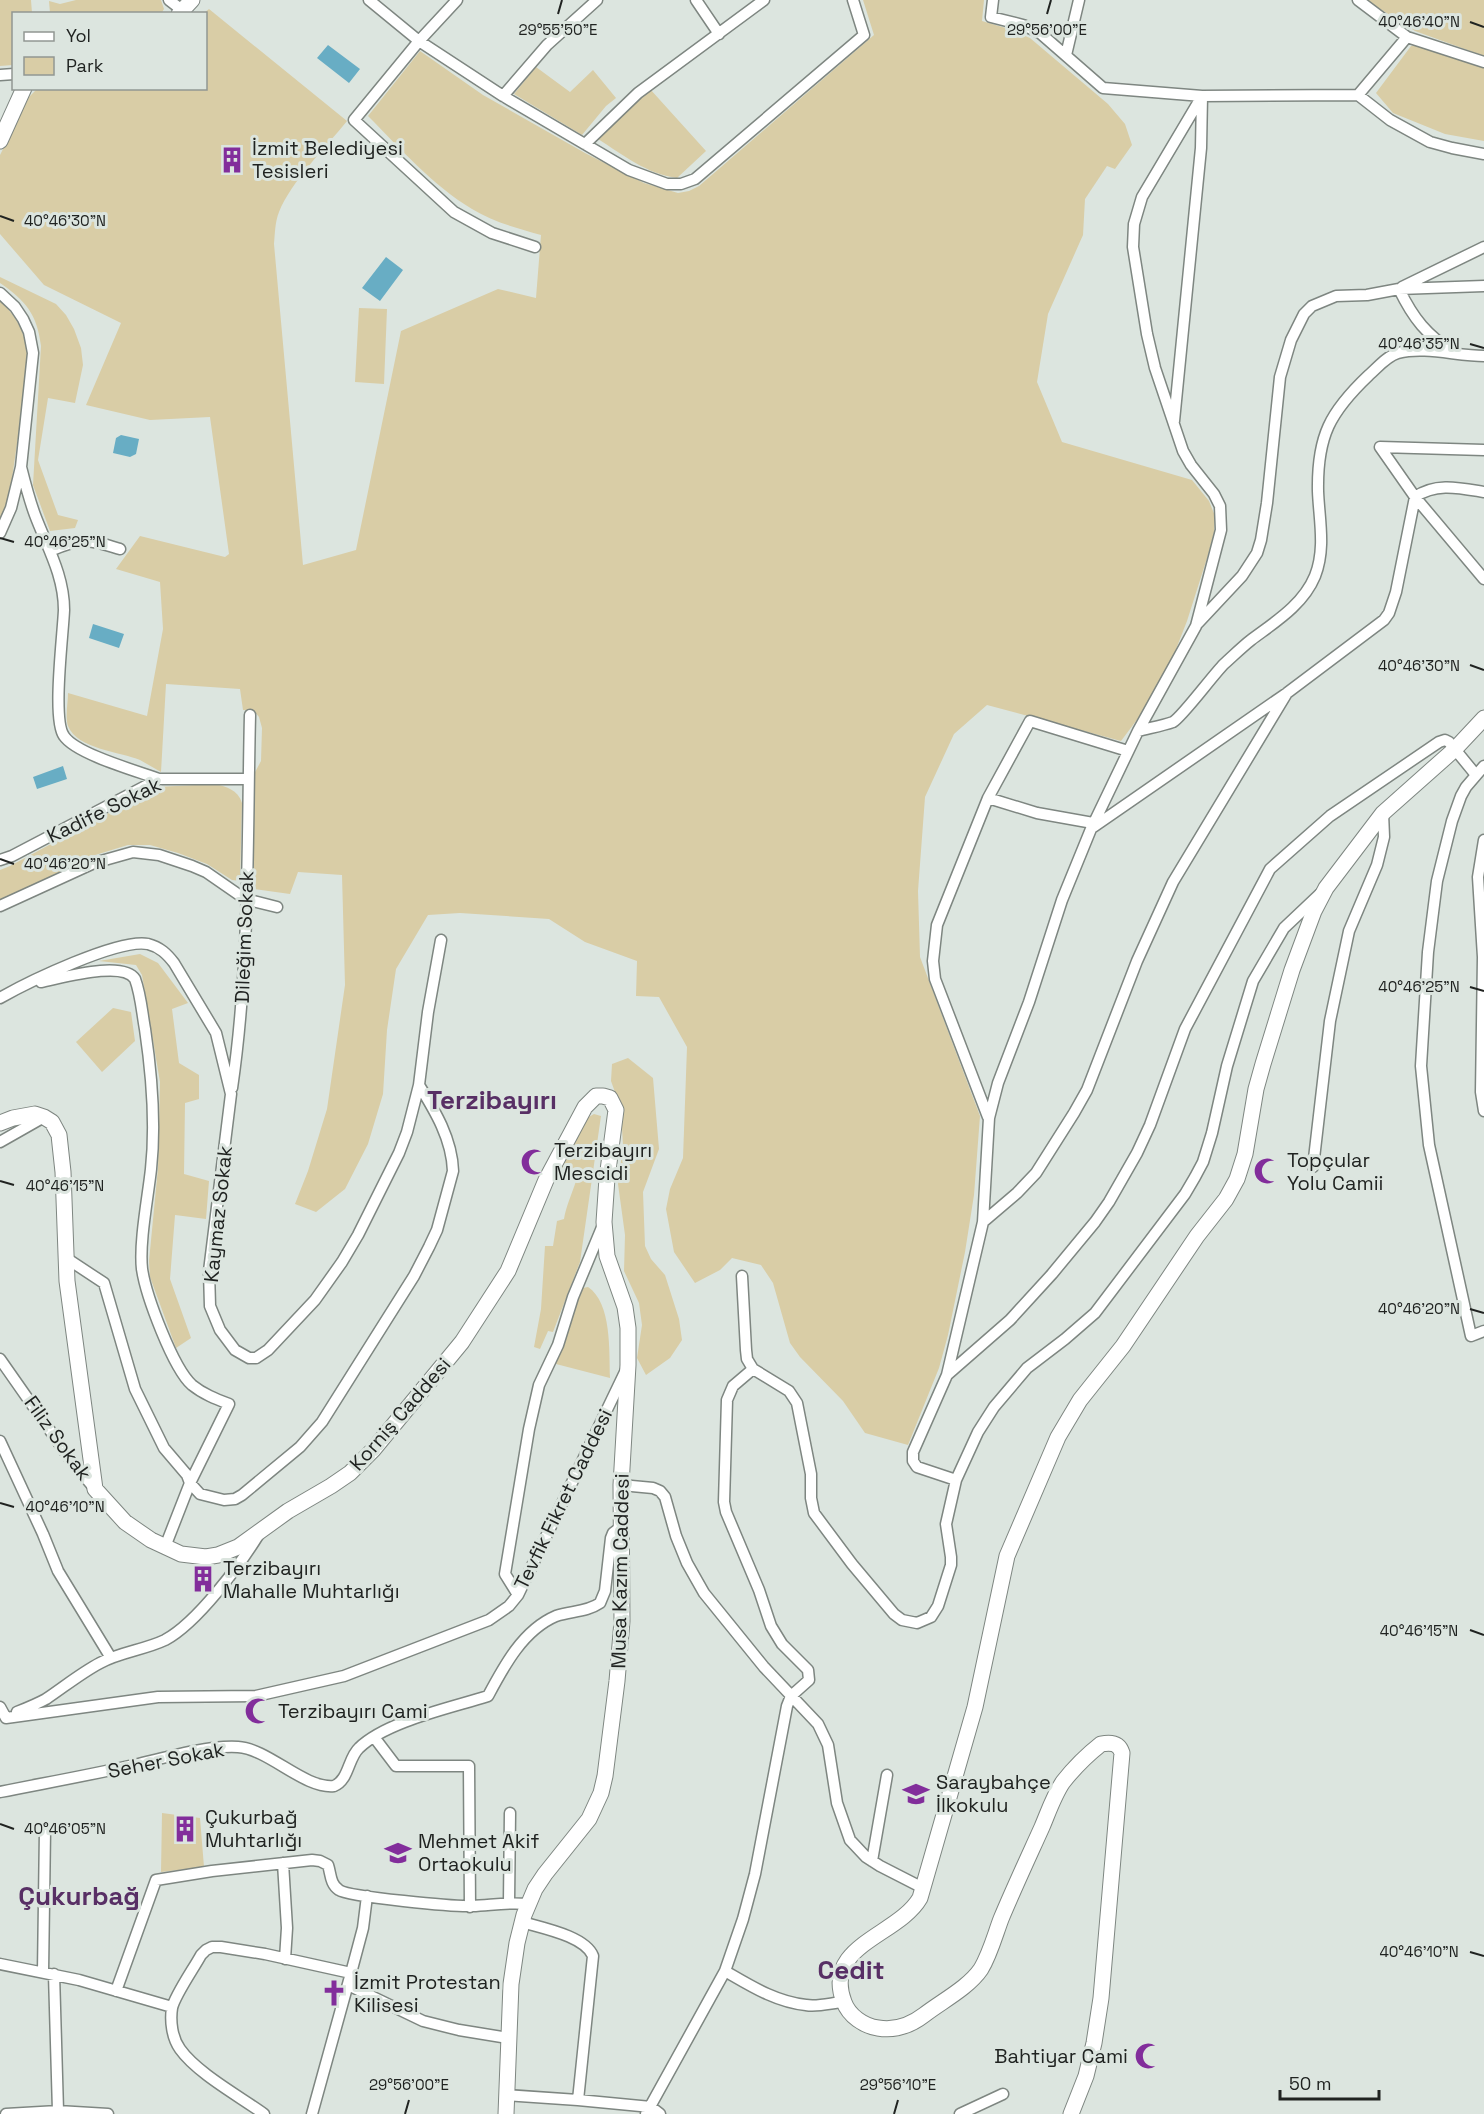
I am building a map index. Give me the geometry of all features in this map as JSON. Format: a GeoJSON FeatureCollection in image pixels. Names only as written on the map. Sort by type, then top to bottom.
{"type":"FeatureCollection","features":[{"type":"Feature","properties":{"kind":"main road"},"geometry":{"type":"LineString","coordinates":[[0,141],[23,90]]}},
{"type":"Feature","properties":{"kind":"main road"},"geometry":{"type":"LineString","coordinates":[[1071,2114],[1086,2076],[1101,1998],[1122,1753],[1115,1744],[1101,1744],[1074,1769],[1062,1784],[981,1968],[974,1977],[917,2020],[892,2029],[873,2028],[854,2017],[843,2002],[840,1986],[845,1962],[853,1953],[911,1911],[920,1898],[975,1707],[1004,1566],[1012,1541],[1069,1416],[1123,1346],[1190,1246],[1226,1199],[1237,1179],[1245,1154],[1256,1089],[1263,1064],[1292,970],[1314,911],[1326,888],[1383,813],[1483,723]]}},
{"type":"Feature","properties":{"kind":"main road","name":"Korniş Caddesi"},"geometry":{"type":"LineString","coordinates":[[95,1489],[125,1522],[165,1547],[193,1556],[218,1555],[238,1547],[281,1516],[350,1473],[395,1425],[462,1342],[508,1271],[546,1180],[585,1107],[596,1096],[609,1098],[616,1110],[604,1222]]}},
{"type":"Feature","properties":{"kind":"main road"},"geometry":{"type":"LineString","coordinates":[[0,1123],[24,1115],[35,1114],[44,1117],[57,1128],[62,1147],[69,1299],[95,1489]]}},
{"type":"Feature","properties":{"kind":"main road","name":"Musa Kazım Caddesi"},"geometry":{"type":"LineString","coordinates":[[506,2114],[512,1984],[522,1922],[528,1904],[545,1874],[589,1819],[601,1793],[610,1749],[622,1622],[621,1485],[628,1328],[625,1307],[607,1256],[604,1222]]}},
{"type":"Feature","properties":{"kind":"street"},"geometry":{"type":"LineString","coordinates":[[169,0],[184,8]]}},
{"type":"Feature","properties":{"kind":"street"},"geometry":{"type":"LineString","coordinates":[[369,0],[419,40],[503,96],[630,170],[667,184],[681,184],[695,179],[864,35],[853,0]]}},
{"type":"Feature","properties":{"kind":"street"},"geometry":{"type":"LineString","coordinates":[[457,0],[419,40],[354,120],[454,212],[492,233],[535,247]]}},
{"type":"Feature","properties":{"kind":"street"},"geometry":{"type":"LineString","coordinates":[[503,96],[547,45],[597,0]]}},
{"type":"Feature","properties":{"kind":"street"},"geometry":{"type":"LineString","coordinates":[[696,0],[719,34]]}},
{"type":"Feature","properties":{"kind":"street"},"geometry":{"type":"LineString","coordinates":[[585,144],[638,93],[764,0]]}},
{"type":"Feature","properties":{"kind":"street"},"geometry":{"type":"LineString","coordinates":[[993,0],[991,17],[1031,28],[1103,88],[1202,96],[1358,95],[1390,120],[1430,142],[1484,154]]}},
{"type":"Feature","properties":{"kind":"street"},"geometry":{"type":"LineString","coordinates":[[1066,56],[1079,0]]}},
{"type":"Feature","properties":{"kind":"street"},"geometry":{"type":"LineString","coordinates":[[1358,0],[1407,36],[1484,62]]}},
{"type":"Feature","properties":{"kind":"street"},"geometry":{"type":"LineString","coordinates":[[1358,95],[1407,36]]}},
{"type":"Feature","properties":{"kind":"street"},"geometry":{"type":"LineString","coordinates":[[1196,626],[1221,530],[1220,506],[1214,494],[1191,465],[1174,428],[1147,334],[1133,247],[1137,210],[1150,183],[1202,96]]}},
{"type":"Feature","properties":{"kind":"street"},"geometry":{"type":"LineString","coordinates":[[1174,428],[1201,148],[1202,96]]}},
{"type":"Feature","properties":{"kind":"street"},"geometry":{"type":"LineString","coordinates":[[1400,289],[1484,247]]}},
{"type":"Feature","properties":{"kind":"street"},"geometry":{"type":"LineString","coordinates":[[956,1480],[917,1467],[913,1461],[913,1452],[947,1375],[983,1222],[989,1118],[998,1083],[1029,1002],[1062,900],[1092,826],[1128,751],[1196,626],[1242,576],[1257,553],[1267,503],[1280,377],[1298,324],[1312,306],[1336,296],[1367,295],[1400,289],[1484,286]]}},
{"type":"Feature","properties":{"kind":"street"},"geometry":{"type":"LineString","coordinates":[[1400,289],[1410,312],[1423,327],[1441,345],[1459,356]]}},
{"type":"Feature","properties":{"kind":"street"},"geometry":{"type":"LineString","coordinates":[[0,293],[15,307],[23,319],[32,343],[32,380],[21,467],[11,508],[0,533]]}},
{"type":"Feature","properties":{"kind":"street"},"geometry":{"type":"LineString","coordinates":[[1138,731],[1175,721],[1216,672],[1288,612],[1315,578],[1322,538],[1318,492],[1322,444],[1336,412],[1348,396],[1380,364],[1395,353],[1419,351],[1484,357]]}},
{"type":"Feature","properties":{"kind":"street"},"geometry":{"type":"LineString","coordinates":[[1484,450],[1380,447],[1415,497],[1484,579]]}},
{"type":"Feature","properties":{"kind":"street"},"geometry":{"type":"LineString","coordinates":[[21,467],[35,514],[60,577],[64,601],[59,704],[61,731],[66,740],[81,749],[159,779]]}},
{"type":"Feature","properties":{"kind":"street"},"geometry":{"type":"LineString","coordinates":[[988,798],[1092,826],[1287,693],[1368,634],[1389,613],[1396,592],[1415,497],[1424,490],[1446,487],[1484,492]]}},
{"type":"Feature","properties":{"kind":"street"},"geometry":{"type":"LineString","coordinates":[[50,551],[79,540],[90,540],[120,549]]}},
{"type":"Feature","properties":{"kind":"street"},"geometry":{"type":"LineString","coordinates":[[983,1222],[1036,1173],[1074,1113],[1087,1090],[1137,961],[1173,882],[1287,693]]}},
{"type":"Feature","properties":{"kind":"street","name":"Dileğim Sokak"},"geometry":{"type":"LineString","coordinates":[[231,1094],[240,1033],[245,955],[250,715]]}},
{"type":"Feature","properties":{"kind":"street"},"geometry":{"type":"LineString","coordinates":[[989,1118],[935,979],[933,961],[937,925],[988,798],[1030,721],[1128,751]]}},
{"type":"Feature","properties":{"kind":"street"},"geometry":{"type":"LineString","coordinates":[[947,1375],[1010,1320],[1052,1274],[1109,1202],[1150,1125],[1172,1060],[1189,1020],[1270,869],[1330,816],[1439,742],[1445,740],[1476,775]]}},
{"type":"Feature","properties":{"kind":"street"},"geometry":{"type":"LineString","coordinates":[[1484,766],[1461,796],[1452,821],[1437,881],[1428,952],[1421,1066],[1429,1145],[1471,1336],[1484,1331]]}},
{"type":"Feature","properties":{"kind":"street","name":"Kadife Sokak"},"geometry":{"type":"LineString","coordinates":[[0,861],[159,779],[248,779]]}},
{"type":"Feature","properties":{"kind":"street"},"geometry":{"type":"LineString","coordinates":[[1313,1167],[1330,1021],[1349,931],[1377,865],[1384,837],[1383,813]]}},
{"type":"Feature","properties":{"kind":"street"},"geometry":{"type":"LineString","coordinates":[[1484,840],[1478,877],[1483,957],[1481,1092],[1484,1111]]}},
{"type":"Feature","properties":{"kind":"street"},"geometry":{"type":"LineString","coordinates":[[0,906],[94,863],[133,852],[159,855],[192,866],[206,872],[245,898],[277,907]]}},
{"type":"Feature","properties":{"kind":"street"},"geometry":{"type":"LineString","coordinates":[[742,1276],[747,1359],[753,1369],[789,1391],[797,1403],[811,1474],[811,1498],[814,1513],[884,1603],[902,1620],[917,1623],[925,1620],[934,1613],[938,1606],[951,1564],[946,1524],[956,1480],[978,1432],[1007,1389],[1027,1368],[1095,1313],[1185,1194],[1203,1162],[1227,1066],[1253,981],[1284,928],[1326,888]]}},
{"type":"Feature","properties":{"kind":"street","name":"Kaymaz Sokak"},"geometry":{"type":"LineString","coordinates":[[0,998],[20,986],[124,944],[149,944],[159,948],[174,963],[216,1033],[231,1094],[209,1271],[209,1294],[214,1318],[228,1341],[243,1356],[256,1358],[268,1350],[296,1321],[328,1283],[358,1235],[399,1152],[407,1132],[419,1085],[428,1012],[441,940]]}},
{"type":"Feature","properties":{"kind":"street"},"geometry":{"type":"LineString","coordinates":[[20,986],[113,970],[121,970],[132,975],[137,984],[152,1076],[154,1110],[153,1150],[142,1270],[162,1330],[180,1370],[201,1392],[229,1404],[190,1483],[165,1547]]}},
{"type":"Feature","properties":{"kind":"street"},"geometry":{"type":"LineString","coordinates":[[66,1258],[104,1283],[135,1389],[160,1443],[200,1494],[225,1500],[235,1499],[300,1447],[322,1422],[414,1276],[435,1237],[453,1171],[451,1149],[419,1085]]}},
{"type":"Feature","properties":{"kind":"street"},"geometry":{"type":"LineString","coordinates":[[0,1142],[44,1117]]}},
{"type":"Feature","properties":{"kind":"street"},"geometry":{"type":"LineString","coordinates":[[518,1595],[505,1574],[529,1430],[539,1385],[558,1345],[573,1297],[604,1222]]}},
{"type":"Feature","properties":{"kind":"street","name":"Filiz Sokak"},"geometry":{"type":"LineString","coordinates":[[0,1359],[70,1459],[95,1489]]}},
{"type":"Feature","properties":{"kind":"street","name":"Tevfik Fikret Caddesi"},"geometry":{"type":"LineString","coordinates":[[6,1718],[158,1697],[195,1695],[250,1697],[344,1676],[489,1620],[509,1606],[518,1595],[628,1365]]}},
{"type":"Feature","properties":{"kind":"street"},"geometry":{"type":"LineString","coordinates":[[506,2095],[579,2100],[652,2112],[725,1971],[743,1919],[755,1874],[784,1716],[791,1696],[809,1680],[808,1670],[782,1644],[771,1626],[724,1502],[727,1400],[733,1386],[753,1369]]}},
{"type":"Feature","properties":{"kind":"street"},"geometry":{"type":"LineString","coordinates":[[0,1441],[58,1571],[111,1658]]}},
{"type":"Feature","properties":{"kind":"street"},"geometry":{"type":"LineString","coordinates":[[621,1485],[653,1488],[665,1497],[676,1536],[687,1563],[704,1593],[791,1696],[808,1712],[824,1734],[828,1745],[835,1793],[850,1840],[872,1861],[922,1888]]}},
{"type":"Feature","properties":{"kind":"street","name":"Seher Sokak"},"geometry":{"type":"LineString","coordinates":[[0,1792],[181,1754],[238,1747],[259,1754],[319,1785],[339,1784],[359,1748],[374,1737],[395,1726],[488,1696],[505,1664],[537,1629],[558,1616],[588,1609],[600,1603],[605,1591],[610,1538],[621,1527]]}},
{"type":"Feature","properties":{"kind":"street"},"geometry":{"type":"LineString","coordinates":[[0,1707],[6,1718],[44,1700],[92,1667],[111,1658],[153,1645],[181,1629],[244,1558],[261,1532]]}},
{"type":"Feature","properties":{"kind":"street"},"geometry":{"type":"LineString","coordinates":[[374,1737],[396,1767],[469,1766],[470,1906]]}},
{"type":"Feature","properties":{"kind":"street"},"geometry":{"type":"LineString","coordinates":[[872,1861],[887,1775]]}},
{"type":"Feature","properties":{"kind":"street"},"geometry":{"type":"LineString","coordinates":[[509,1902],[510,1813]]}},
{"type":"Feature","properties":{"kind":"street"},"geometry":{"type":"LineString","coordinates":[[45,1830],[48,1973],[58,2111]]}},
{"type":"Feature","properties":{"kind":"street"},"geometry":{"type":"LineString","coordinates":[[116,1990],[156,1880],[212,1871],[312,1860],[328,1865],[334,1885],[339,1890],[367,1896],[470,1906],[509,1902],[528,1904]]}},
{"type":"Feature","properties":{"kind":"street"},"geometry":{"type":"LineString","coordinates":[[283,1863],[287,1928],[285,1959]]}},
{"type":"Feature","properties":{"kind":"street"},"geometry":{"type":"LineString","coordinates":[[312,2114],[363,1928],[367,1896]]}},
{"type":"Feature","properties":{"kind":"street"},"geometry":{"type":"LineString","coordinates":[[522,1922],[578,1940],[590,1950],[592,1956],[579,2100]]}},
{"type":"Feature","properties":{"kind":"street"},"geometry":{"type":"LineString","coordinates":[[264,2114],[198,2067],[178,2048],[172,2026],[172,2007],[206,1950],[221,1947],[351,1973]]}},
{"type":"Feature","properties":{"kind":"street"},"geometry":{"type":"LineString","coordinates":[[0,1964],[48,1973],[172,2007]]}},
{"type":"Feature","properties":{"kind":"street"},"geometry":{"type":"LineString","coordinates":[[725,1971],[756,1989],[790,2002],[807,2005],[843,2002]]}},
{"type":"Feature","properties":{"kind":"street"},"geometry":{"type":"LineString","coordinates":[[348,1985],[423,2021],[453,2029],[508,2038]]}},
{"type":"Feature","properties":{"kind":"street"},"geometry":{"type":"LineString","coordinates":[[960,2114],[1003,2094]]}},
{"type":"Feature","properties":{"kind":"street"},"geometry":{"type":"LineString","coordinates":[[6,2114],[58,2111],[108,2114]]}},
{"type":"Feature","properties":{"kind":"green space"},"geometry":{"type":"Polygon","coordinates":[[[0,0],[31,0],[32,12],[12,12],[12,65],[0,66],[0,0]]]}},
{"type":"Feature","properties":{"kind":"green space"},"geometry":{"type":"Polygon","coordinates":[[[76,0],[161,0],[164,9],[162,12],[50,12],[49,1],[60,4],[76,0]]]}},
{"type":"Feature","properties":{"kind":"green space"},"geometry":{"type":"Polygon","coordinates":[[[863,0],[984,0],[982,21],[1030,38],[1108,104],[1125,124],[1132,145],[1115,169],[1107,166],[1085,199],[1083,235],[1048,314],[1037,382],[1062,442],[1192,480],[1209,501],[1215,516],[1214,532],[1208,555],[1171,662],[1139,717],[1121,741],[987,705],[954,734],[925,797],[918,891],[920,957],[980,1116],[974,1195],[948,1335],[939,1368],[908,1445],[865,1433],[843,1401],[800,1357],[790,1343],[773,1283],[761,1265],[732,1258],[720,1270],[695,1283],[674,1252],[666,1209],[670,1189],[683,1158],[687,1047],[659,997],[636,996],[637,961],[585,942],[549,919],[460,913],[428,915],[396,969],[387,1030],[383,1094],[368,1144],[345,1189],[316,1212],[295,1204],[327,1109],[345,985],[342,875],[298,872],[290,894],[254,889],[254,774],[261,761],[262,728],[259,717],[254,711],[243,710],[240,689],[166,684],[161,772],[140,760],[100,749],[80,740],[73,734],[67,722],[68,693],[147,716],[163,629],[160,582],[116,569],[140,536],[225,557],[229,554],[210,417],[150,420],[86,405],[121,323],[44,285],[0,234],[0,155],[29,97],[36,90],[207,90],[205,12],[209,9],[347,121],[292,189],[279,212],[275,232],[274,244],[303,565],[356,550],[401,331],[498,289],[536,298],[541,235],[488,218],[457,199],[417,166],[368,116],[420,51],[483,95],[585,153],[644,183],[678,193],[699,186],[874,35],[863,0]]]}},
{"type":"Feature","properties":{"kind":"green space"},"geometry":{"type":"Polygon","coordinates":[[[1366,0],[1484,0],[1484,56],[1415,31],[1366,0]]]}},
{"type":"Feature","properties":{"kind":"green space"},"geometry":{"type":"Polygon","coordinates":[[[1415,45],[1484,67],[1484,141],[1445,134],[1393,113],[1376,93],[1411,46],[1415,45]]]}},
{"type":"Feature","properties":{"kind":"green space"},"geometry":{"type":"Polygon","coordinates":[[[536,67],[570,92],[593,70],[616,98],[606,106],[582,135],[514,94],[536,67]]]}},
{"type":"Feature","properties":{"kind":"green space"},"geometry":{"type":"Polygon","coordinates":[[[650,89],[706,151],[677,178],[645,168],[598,139],[650,89]]]}},
{"type":"Feature","properties":{"kind":"green space"},"geometry":{"type":"Polygon","coordinates":[[[0,277],[56,304],[74,329],[81,348],[83,365],[75,403],[48,398],[38,460],[58,515],[78,520],[75,528],[50,531],[33,485],[41,346],[37,325],[29,309],[0,283],[0,277]]]}},
{"type":"Feature","properties":{"kind":"green space"},"geometry":{"type":"Polygon","coordinates":[[[0,301],[12,314],[20,328],[26,343],[29,361],[9,499],[0,522],[0,301]]]}},
{"type":"Feature","properties":{"kind":"green space"},"geometry":{"type":"Polygon","coordinates":[[[359,308],[387,309],[384,384],[355,382],[359,308]]]}},
{"type":"Feature","properties":{"kind":"green space"},"geometry":{"type":"Polygon","coordinates":[[[214,784],[231,789],[242,803],[240,881],[232,880],[207,864],[178,853],[150,845],[128,845],[92,856],[0,901],[0,870],[157,787],[214,784]]]}},
{"type":"Feature","properties":{"kind":"green space"},"geometry":{"type":"Polygon","coordinates":[[[140,954],[158,963],[188,1003],[172,1009],[179,1063],[199,1075],[199,1099],[185,1103],[184,1174],[209,1181],[206,1219],[175,1215],[170,1279],[191,1338],[176,1348],[150,1277],[149,1261],[158,1168],[160,1082],[142,975],[136,965],[99,961],[140,954]]]}},
{"type":"Feature","properties":{"kind":"green space"},"geometry":{"type":"Polygon","coordinates":[[[113,1008],[131,1012],[135,1041],[102,1072],[76,1042],[113,1008]]]}},
{"type":"Feature","properties":{"kind":"green space"},"geometry":{"type":"Polygon","coordinates":[[[628,1058],[653,1078],[659,1149],[643,1192],[645,1246],[651,1259],[665,1275],[679,1319],[682,1340],[670,1358],[646,1375],[637,1358],[642,1325],[639,1303],[624,1271],[625,1235],[618,1184],[623,1146],[621,1109],[611,1081],[612,1064],[628,1058]]]}},
{"type":"Feature","properties":{"kind":"green space"},"geometry":{"type":"Polygon","coordinates":[[[594,1114],[601,1116],[580,1262],[553,1332],[548,1331],[540,1349],[534,1347],[541,1309],[545,1246],[553,1246],[557,1221],[564,1219],[576,1181],[553,1176],[587,1118],[594,1114]]]}},
{"type":"Feature","properties":{"kind":"green space"},"geometry":{"type":"Polygon","coordinates":[[[588,1287],[596,1294],[601,1304],[608,1328],[610,1378],[556,1364],[577,1297],[583,1288],[588,1287]]]}},
{"type":"Feature","properties":{"kind":"green space"},"geometry":{"type":"Polygon","coordinates":[[[162,1813],[200,1818],[204,1867],[161,1872],[162,1813]]]}},
{"type":"Feature","properties":{"kind":"water"},"geometry":{"type":"Polygon","coordinates":[[[328,45],[360,69],[349,83],[317,58],[328,45]]]}},
{"type":"Feature","properties":{"kind":"water"},"geometry":{"type":"Polygon","coordinates":[[[386,257],[403,270],[380,301],[362,288],[386,257]]]}},
{"type":"Feature","properties":{"kind":"water"},"geometry":{"type":"Polygon","coordinates":[[[121,435],[139,439],[136,454],[130,457],[113,453],[116,438],[121,435]]]}},
{"type":"Feature","properties":{"kind":"water"},"geometry":{"type":"Polygon","coordinates":[[[93,624],[124,634],[119,648],[89,638],[93,624]]]}},
{"type":"Feature","properties":{"kind":"water"},"geometry":{"type":"Polygon","coordinates":[[[63,766],[67,779],[37,789],[33,777],[63,766]]]}},
{"type":"Feature","properties":{"kind":"place","name":"İzmit Belediyesi Tesisleri"},"geometry":{"type":"Point","coordinates":[232,160]}},
{"type":"Feature","properties":{"kind":"place","name":"Terzibayırı Mescidi"},"geometry":{"type":"Point","coordinates":[534,1162]}},
{"type":"Feature","properties":{"kind":"place","name":"Topçular Yolu Camii"},"geometry":{"type":"Point","coordinates":[1267,1171]}},
{"type":"Feature","properties":{"kind":"place","name":"Terzibayırı Mahalle Muhtarlığı"},"geometry":{"type":"Point","coordinates":[203,1579]}},
{"type":"Feature","properties":{"kind":"place","name":"Terzibayırı Cami"},"geometry":{"type":"Point","coordinates":[258,1711]}},
{"type":"Feature","properties":{"kind":"place","name":"Saraybahçe İlkokulu"},"geometry":{"type":"Point","coordinates":[916,1794]}},
{"type":"Feature","properties":{"kind":"place","name":"Çukurbağ Muhtarlığı"},"geometry":{"type":"Point","coordinates":[185,1829]}},
{"type":"Feature","properties":{"kind":"place","name":"Mehmet Akif Ortaokulu"},"geometry":{"type":"Point","coordinates":[398,1853]}},
{"type":"Feature","properties":{"kind":"place","name":"İzmit Protestan Kilisesi"},"geometry":{"type":"Point","coordinates":[334,1993]}},
{"type":"Feature","properties":{"kind":"place","name":"Bahtiyar Cami"},"geometry":{"type":"Point","coordinates":[1148,2056]}},
{"type":"Feature","properties":{"kind":"district","name":"Terzibayırı"},"geometry":{"type":"Point","coordinates":[492,1100]}},
{"type":"Feature","properties":{"kind":"district","name":"Çukurbağ"},"geometry":{"type":"Point","coordinates":[79,1896]}},
{"type":"Feature","properties":{"kind":"district","name":"Cedit"},"geometry":{"type":"Point","coordinates":[851,1970]}}]}
